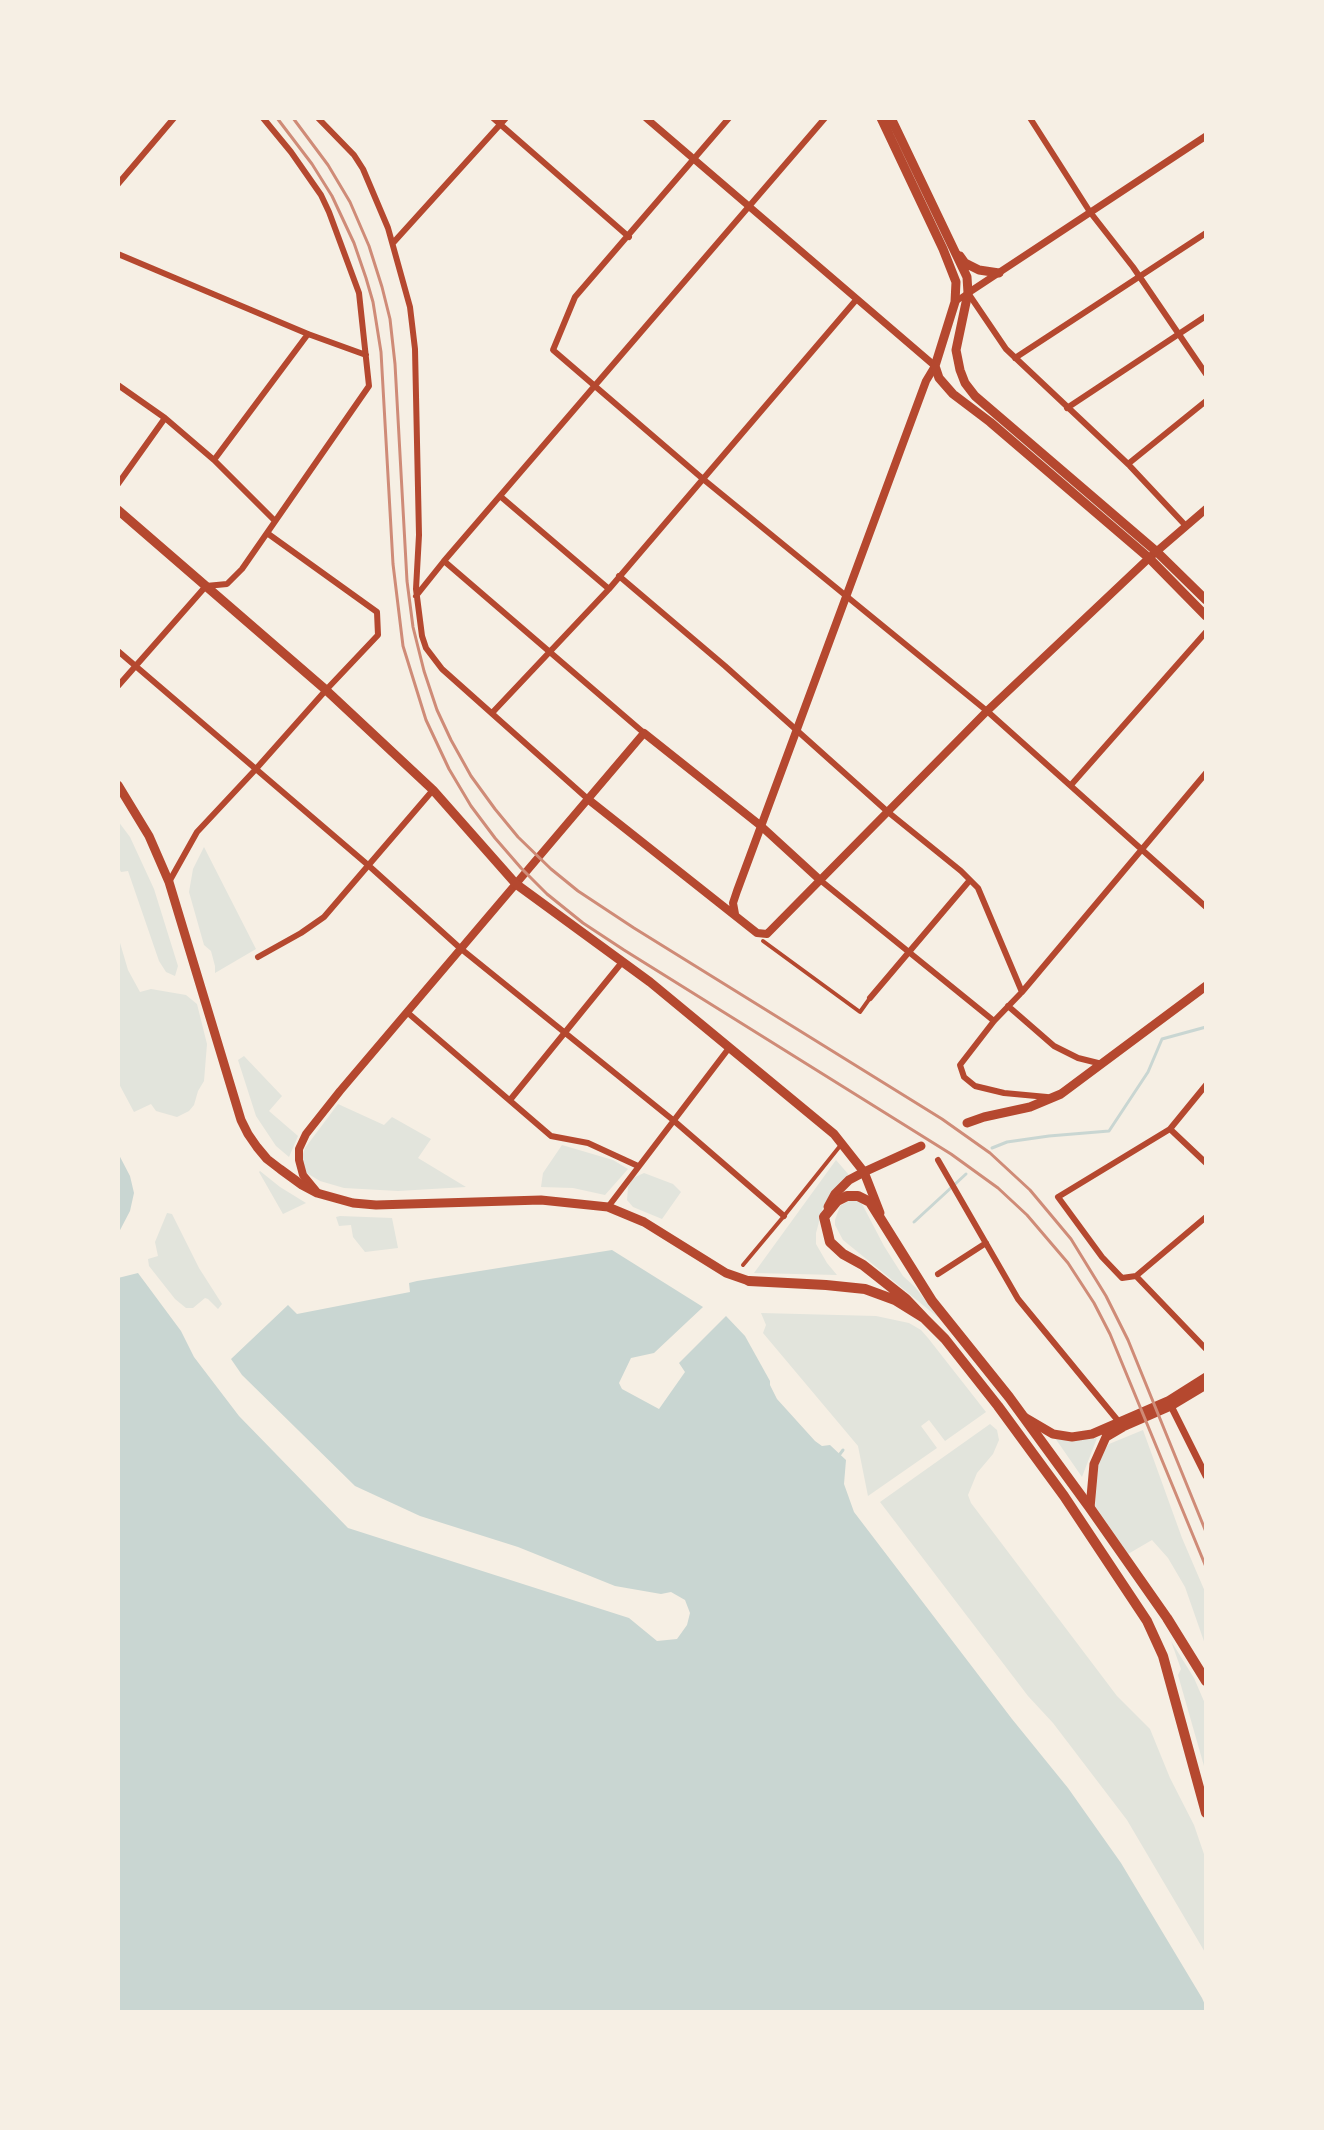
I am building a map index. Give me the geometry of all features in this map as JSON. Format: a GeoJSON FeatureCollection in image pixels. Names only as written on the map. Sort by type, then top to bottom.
{"type":"FeatureCollection","features":[{"type":"Feature","properties":{"kind":"highway"},"geometry":{"type":"LineString","coordinates":[[1206,1681],[1167,1618],[1090,1508],[932,1301],[870,1202],[858,1196],[847,1196],[837,1201],[824,1217],[830,1242],[906,1299],[945,1339],[1064,1496],[1147,1621],[1163,1656],[1206,1813]]}},
{"type":"Feature","properties":{"kind":"highway"},"geometry":{"type":"LineString","coordinates":[[749,1281],[865,1289],[895,1300],[924,1318]]}},
{"type":"Feature","properties":{"kind":"main road"},"geometry":{"type":"LineString","coordinates":[[735,915],[733,903],[926,381],[935,366],[955,302],[956,282],[952,270],[881,118]]}},
{"type":"Feature","properties":{"kind":"main road"},"geometry":{"type":"LineString","coordinates":[[891,118],[967,277],[968,293],[956,350],[965,383],[975,396],[1153,555],[1206,616]]}},
{"type":"Feature","properties":{"kind":"main road"},"geometry":{"type":"LineString","coordinates":[[952,245],[965,263],[979,270],[999,273]]}},
{"type":"Feature","properties":{"kind":"main road"},"geometry":{"type":"LineString","coordinates":[[935,366],[948,363],[960,370]]}},
{"type":"Feature","properties":{"kind":"main road"},"geometry":{"type":"LineString","coordinates":[[935,366],[939,378],[953,394],[1206,600]]}},
{"type":"Feature","properties":{"kind":"main road"},"geometry":{"type":"LineString","coordinates":[[589,800],[757,933],[767,934],[987,711],[1206,509]]}},
{"type":"Feature","properties":{"kind":"main road"},"geometry":{"type":"LineString","coordinates":[[118,510],[326,690],[433,790],[518,881],[730,1047],[842,1142],[864,1172],[886,1227]]}},
{"type":"Feature","properties":{"kind":"main road"},"geometry":{"type":"LineString","coordinates":[[317,1193],[303,1175],[299,1160],[299,1149],[306,1134],[644,733],[761,826],[820,880]]}},
{"type":"Feature","properties":{"kind":"main road"},"geometry":{"type":"LineString","coordinates":[[118,785],[149,836],[169,882],[241,1120],[267,1159],[317,1193],[353,1203],[541,1200],[608,1207],[644,1222],[726,1273],[749,1281]]}},
{"type":"Feature","properties":{"kind":"main road"},"geometry":{"type":"LineString","coordinates":[[967,1123],[1054,1098],[1206,986]]}},
{"type":"Feature","properties":{"kind":"main road"},"geometry":{"type":"LineString","coordinates":[[824,1217],[835,1194],[849,1180],[921,1146]]}},
{"type":"Feature","properties":{"kind":"main road"},"geometry":{"type":"LineString","coordinates":[[1021,1415],[1053,1434],[1072,1437],[1092,1434],[1170,1403],[1206,1377]]}},
{"type":"Feature","properties":{"kind":"main road"},"geometry":{"type":"LineString","coordinates":[[1090,1508],[1094,1464],[1106,1437],[1206,1385]]}},
{"type":"Feature","properties":{"kind":"street"},"geometry":{"type":"LineString","coordinates":[[119,180],[174,118]]}},
{"type":"Feature","properties":{"kind":"street"},"geometry":{"type":"LineString","coordinates":[[118,686],[206,586],[227,584],[242,569],[369,386],[358,287],[329,212],[317,189],[263,118]]}},
{"type":"Feature","properties":{"kind":"street"},"geometry":{"type":"LineString","coordinates":[[318,118],[361,165],[393,243],[407,293],[415,349],[419,535],[416,596],[426,648],[442,669],[589,800]]}},
{"type":"Feature","properties":{"kind":"street"},"geometry":{"type":"LineString","coordinates":[[493,118],[629,237]]}},
{"type":"Feature","properties":{"kind":"street"},"geometry":{"type":"LineString","coordinates":[[393,243],[506,118]]}},
{"type":"Feature","properties":{"kind":"street"},"geometry":{"type":"LineString","coordinates":[[646,118],[935,366]]}},
{"type":"Feature","properties":{"kind":"street"},"geometry":{"type":"LineString","coordinates":[[729,118],[575,297],[553,350],[703,479],[987,711],[1206,907]]}},
{"type":"Feature","properties":{"kind":"street"},"geometry":{"type":"LineString","coordinates":[[416,596],[825,118]]}},
{"type":"Feature","properties":{"kind":"street"},"geometry":{"type":"LineString","coordinates":[[1030,118],[1090,212],[1139,276],[1206,374]]}},
{"type":"Feature","properties":{"kind":"street"},"geometry":{"type":"LineString","coordinates":[[955,302],[1206,136]]}},
{"type":"Feature","properties":{"kind":"street"},"geometry":{"type":"LineString","coordinates":[[1015,358],[1206,233]]}},
{"type":"Feature","properties":{"kind":"street"},"geometry":{"type":"LineString","coordinates":[[118,254],[308,334],[366,355]]}},
{"type":"Feature","properties":{"kind":"street"},"geometry":{"type":"LineString","coordinates":[[968,293],[1006,349],[1128,464],[1186,526]]}},
{"type":"Feature","properties":{"kind":"street"},"geometry":{"type":"LineString","coordinates":[[492,713],[609,589],[856,300]]}},
{"type":"Feature","properties":{"kind":"street"},"geometry":{"type":"LineString","coordinates":[[1067,408],[1206,316]]}},
{"type":"Feature","properties":{"kind":"street"},"geometry":{"type":"LineString","coordinates":[[214,460],[308,334]]}},
{"type":"Feature","properties":{"kind":"street"},"geometry":{"type":"LineString","coordinates":[[118,385],[165,418],[214,460],[275,521]]}},
{"type":"Feature","properties":{"kind":"street"},"geometry":{"type":"LineString","coordinates":[[1128,464],[1206,401]]}},
{"type":"Feature","properties":{"kind":"street"},"geometry":{"type":"LineString","coordinates":[[118,484],[165,418]]}},
{"type":"Feature","properties":{"kind":"street"},"geometry":{"type":"LineString","coordinates":[[500,496],[609,589]]}},
{"type":"Feature","properties":{"kind":"street"},"geometry":{"type":"LineString","coordinates":[[169,882],[197,832],[378,635],[377,612],[267,533]]}},
{"type":"Feature","properties":{"kind":"street"},"geometry":{"type":"LineString","coordinates":[[444,561],[644,733]]}},
{"type":"Feature","properties":{"kind":"street"},"geometry":{"type":"LineString","coordinates":[[619,576],[978,888],[1022,992]]}},
{"type":"Feature","properties":{"kind":"street"},"geometry":{"type":"LineString","coordinates":[[1071,785],[1206,632]]}},
{"type":"Feature","properties":{"kind":"street"},"geometry":{"type":"LineString","coordinates":[[118,651],[460,948],[673,1120],[784,1216]]}},
{"type":"Feature","properties":{"kind":"street"},"geometry":{"type":"LineString","coordinates":[[1054,1098],[1004,1093],[975,1086],[964,1077],[960,1065],[1206,773]]}},
{"type":"Feature","properties":{"kind":"street"},"geometry":{"type":"LineString","coordinates":[[258,957],[324,917],[433,790]]}},
{"type":"Feature","properties":{"kind":"street"},"geometry":{"type":"LineString","coordinates":[[820,880],[994,1021]]}},
{"type":"Feature","properties":{"kind":"street"},"geometry":{"type":"LineString","coordinates":[[763,941],[860,1012],[970,880]]}},
{"type":"Feature","properties":{"kind":"street"},"geometry":{"type":"LineString","coordinates":[[510,1100],[623,961]]}},
{"type":"Feature","properties":{"kind":"street"},"geometry":{"type":"LineString","coordinates":[[1008,1006],[1054,1046],[1078,1058],[1102,1064]]}},
{"type":"Feature","properties":{"kind":"street"},"geometry":{"type":"LineString","coordinates":[[408,1013],[551,1136],[588,1143],[638,1166]]}},
{"type":"Feature","properties":{"kind":"street"},"geometry":{"type":"LineString","coordinates":[[608,1207],[730,1047]]}},
{"type":"Feature","properties":{"kind":"street"},"geometry":{"type":"LineString","coordinates":[[1206,1085],[1170,1129],[1058,1197],[1102,1257],[1122,1278],[1136,1276],[1206,1217]]}},
{"type":"Feature","properties":{"kind":"street"},"geometry":{"type":"LineString","coordinates":[[1170,1129],[1206,1163]]}},
{"type":"Feature","properties":{"kind":"street"},"geometry":{"type":"LineString","coordinates":[[743,1265],[842,1142]]}},
{"type":"Feature","properties":{"kind":"street"},"geometry":{"type":"LineString","coordinates":[[938,1160],[1018,1299],[1119,1422]]}},
{"type":"Feature","properties":{"kind":"street"},"geometry":{"type":"LineString","coordinates":[[938,1274],[986,1243]]}},
{"type":"Feature","properties":{"kind":"street"},"geometry":{"type":"LineString","coordinates":[[1136,1276],[1206,1349]]}},
{"type":"Feature","properties":{"kind":"street"},"geometry":{"type":"LineString","coordinates":[[1170,1403],[1206,1476]]}},
{"type":"Feature","properties":{"kind":"shaded area"},"geometry":{"type":"Polygon","coordinates":[[[118,821],[130,837],[154,889],[178,966],[175,976],[166,972],[159,961],[128,871],[121,872],[118,866],[118,821]]]}},
{"type":"Feature","properties":{"kind":"shaded area"},"geometry":{"type":"Polygon","coordinates":[[[204,847],[256,949],[215,973],[211,951],[204,945],[189,892],[193,869],[204,847]]]}},
{"type":"Feature","properties":{"kind":"shaded area"},"geometry":{"type":"Polygon","coordinates":[[[118,936],[128,970],[140,992],[151,989],[186,995],[197,1004],[207,1044],[204,1081],[194,1105],[177,1117],[156,1111],[151,1104],[134,1112],[118,1082],[118,936]]]}},
{"type":"Feature","properties":{"kind":"shaded area"},"geometry":{"type":"Polygon","coordinates":[[[244,1056],[282,1096],[269,1111],[298,1136],[289,1157],[276,1146],[256,1116],[238,1060],[244,1056]]]}},
{"type":"Feature","properties":{"kind":"shaded area"},"geometry":{"type":"Polygon","coordinates":[[[338,1104],[384,1125],[392,1117],[431,1139],[418,1158],[466,1187],[398,1191],[344,1188],[320,1181],[305,1172],[302,1157],[305,1148],[338,1104]]]}},
{"type":"Feature","properties":{"kind":"shaded area"},"geometry":{"type":"Polygon","coordinates":[[[562,1145],[613,1160],[628,1169],[605,1195],[573,1188],[541,1187],[543,1173],[562,1145]]]}},
{"type":"Feature","properties":{"kind":"shaded area"},"geometry":{"type":"Polygon","coordinates":[[[118,1153],[130,1176],[134,1193],[130,1211],[118,1234],[118,1153]]]}},
{"type":"Feature","properties":{"kind":"shaded area"},"geometry":{"type":"Polygon","coordinates":[[[836,1160],[849,1175],[823,1207],[816,1244],[837,1275],[754,1273],[836,1160]]]}},
{"type":"Feature","properties":{"kind":"shaded area"},"geometry":{"type":"Polygon","coordinates":[[[260,1171],[280,1187],[306,1203],[283,1214],[260,1171]]]}},
{"type":"Feature","properties":{"kind":"shaded area"},"geometry":{"type":"Polygon","coordinates":[[[644,1173],[673,1184],[681,1192],[662,1219],[633,1207],[627,1200],[628,1187],[633,1178],[644,1173]]]}},
{"type":"Feature","properties":{"kind":"shaded area"},"geometry":{"type":"Polygon","coordinates":[[[852,1199],[861,1202],[903,1276],[940,1319],[843,1240],[835,1220],[840,1206],[852,1199]]]}},
{"type":"Feature","properties":{"kind":"shaded area"},"geometry":{"type":"Polygon","coordinates":[[[167,1213],[172,1214],[199,1268],[222,1304],[218,1309],[205,1298],[193,1308],[186,1308],[149,1266],[148,1259],[158,1256],[155,1242],[167,1213]]]}},
{"type":"Feature","properties":{"kind":"shaded area"},"geometry":{"type":"Polygon","coordinates":[[[336,1217],[392,1218],[398,1248],[365,1252],[353,1237],[351,1225],[339,1226],[336,1217]]]}},
{"type":"Feature","properties":{"kind":"shaded area"},"geometry":{"type":"Polygon","coordinates":[[[612,1250],[703,1307],[654,1353],[631,1358],[619,1383],[622,1389],[659,1409],[685,1372],[679,1363],[726,1316],[745,1336],[777,1399],[815,1441],[822,1446],[830,1445],[846,1460],[844,1484],[854,1512],[1068,1788],[1121,1863],[1202,1998],[1206,2012],[118,2012],[118,1278],[138,1273],[181,1331],[194,1357],[239,1416],[348,1528],[629,1618],[657,1641],[677,1639],[687,1625],[690,1613],[685,1600],[671,1592],[661,1594],[615,1586],[518,1547],[420,1516],[355,1486],[242,1375],[231,1359],[288,1305],[297,1314],[410,1292],[409,1283],[417,1281],[612,1250]]]}},
{"type":"Feature","properties":{"kind":"shaded area"},"geometry":{"type":"Polygon","coordinates":[[[761,1313],[876,1316],[909,1323],[928,1338],[986,1412],[945,1441],[929,1420],[921,1426],[937,1448],[868,1496],[858,1446],[763,1333],[766,1325],[761,1313]]]}},
{"type":"Feature","properties":{"kind":"shaded area"},"geometry":{"type":"Polygon","coordinates":[[[990,1424],[997,1430],[999,1440],[993,1454],[977,1473],[968,1495],[971,1503],[1117,1696],[1150,1729],[1194,1825],[1206,1860],[1206,1954],[1127,1820],[880,1502],[990,1424]]]}},
{"type":"Feature","properties":{"kind":"shaded area"},"geometry":{"type":"Polygon","coordinates":[[[1143,1430],[1206,1594],[1206,1647],[1185,1587],[1168,1558],[1152,1540],[1128,1554],[1095,1506],[1099,1457],[1109,1444],[1143,1430]]]}},
{"type":"Feature","properties":{"kind":"shaded area"},"geometry":{"type":"Polygon","coordinates":[[[1055,1438],[1097,1438],[1082,1477],[1055,1438]]]}},
{"type":"Feature","properties":{"kind":"shaded area"},"geometry":{"type":"Polygon","coordinates":[[[1171,1641],[1194,1678],[1206,1706],[1206,1773],[1178,1675],[1181,1669],[1171,1641]]]}},
{"type":"Feature","properties":{"kind":"waterway"},"geometry":{"type":"LineString","coordinates":[[992,1148],[1007,1142],[1109,1131],[1148,1072],[1162,1039],[1206,1027]]}},
{"type":"Feature","properties":{"kind":"waterway"},"geometry":{"type":"LineString","coordinates":[[914,1222],[966,1174]]}},
{"type":"Feature","properties":{"kind":"waterway"},"geometry":{"type":"LineString","coordinates":[[840,1454],[843,1450]]}},
{"type":"Feature","properties":{"kind":"railway"},"geometry":{"type":"LineString","coordinates":[[277,118],[332,196],[354,243],[373,302],[381,352],[393,564],[403,646],[426,720],[471,806],[521,868],[583,923],[951,1154],[998,1188],[1027,1215],[1068,1263],[1110,1334],[1206,1567]]}},
{"type":"Feature","properties":{"kind":"railway"},"geometry":{"type":"LineString","coordinates":[[293,118],[328,165],[350,202],[382,287],[390,319],[395,364],[407,581],[413,627],[437,710],[471,776],[518,837],[578,891],[942,1119],[990,1153],[1030,1190],[1071,1239],[1106,1296],[1128,1340],[1206,1532]]}}]}
